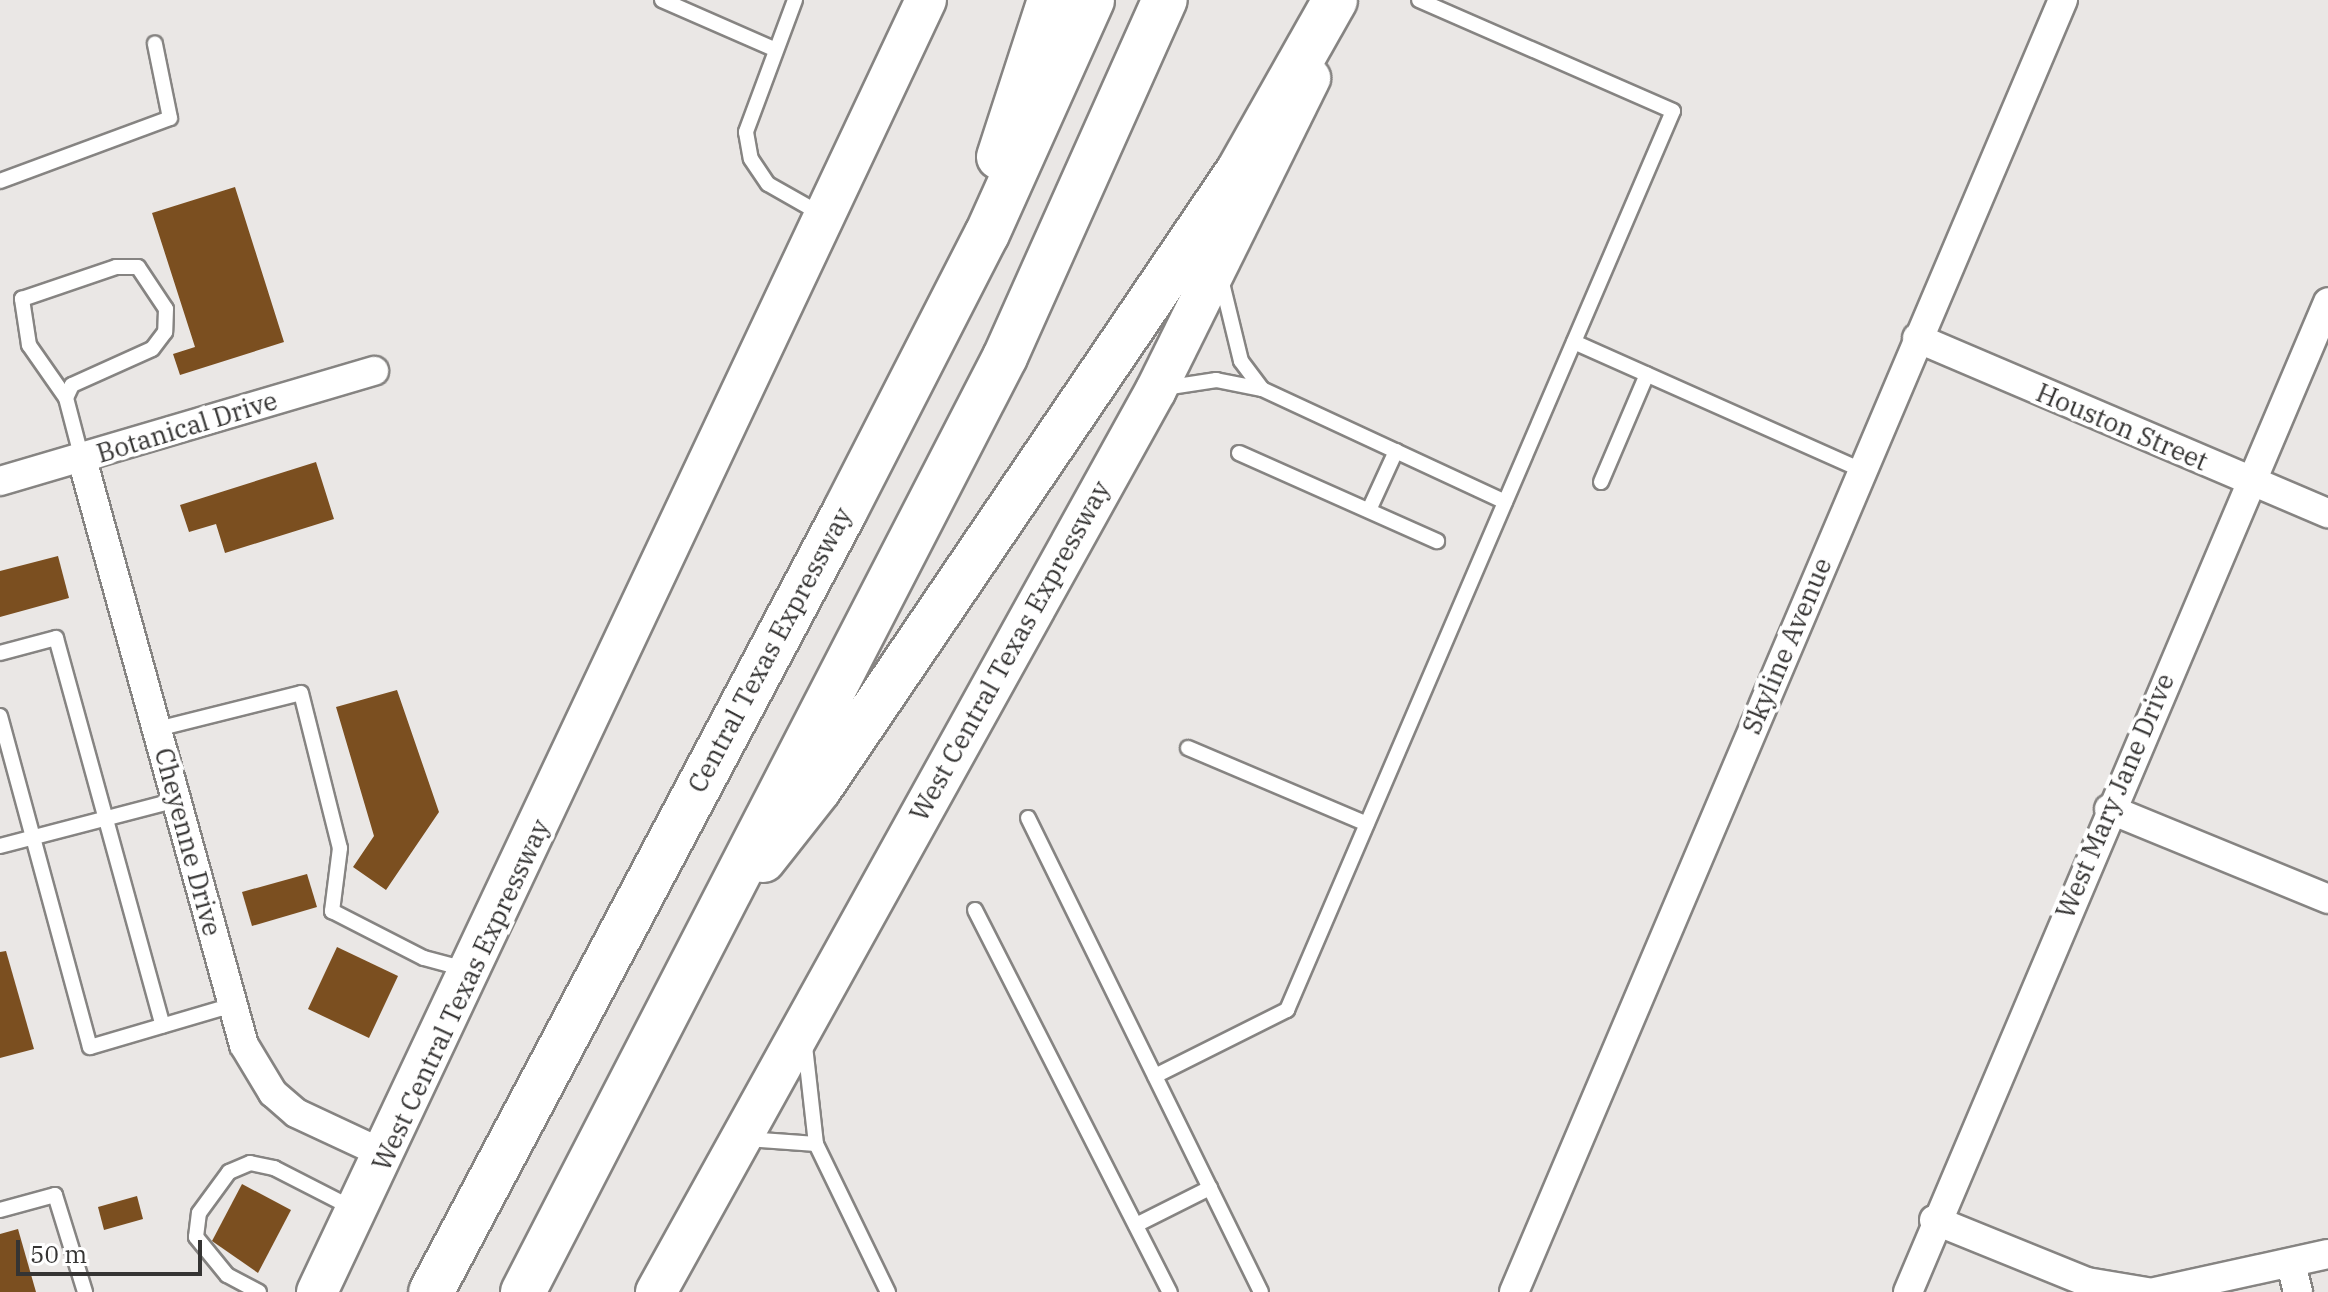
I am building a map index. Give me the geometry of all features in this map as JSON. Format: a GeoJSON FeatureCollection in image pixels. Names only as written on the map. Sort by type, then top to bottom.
{"type":"FeatureCollection","features":[{"type":"Feature","properties":{"kind":"highway"},"geometry":{"type":"LineString","coordinates":[[987,234],[1001,141],[1050,0]]}},
{"type":"Feature","properties":{"kind":"highway","name":"Central Texas Expressway"},"geometry":{"type":"LineString","coordinates":[[431,1292],[987,234],[1092,0]]}},
{"type":"Feature","properties":{"kind":"highway"},"geometry":{"type":"LineString","coordinates":[[523,1292],[697,944],[1005,357],[1165,0]]}},
{"type":"Feature","properties":{"kind":"highway"},"geometry":{"type":"LineString","coordinates":[[697,944],[819,789],[1239,170],[1338,0]]}},
{"type":"Feature","properties":{"kind":"main road","name":"West Central Texas Expressway"},"geometry":{"type":"LineString","coordinates":[[317,1292],[386,1155],[828,218],[926,0]]}},
{"type":"Feature","properties":{"kind":"main road","name":"West Central Texas Expressway"},"geometry":{"type":"LineString","coordinates":[[656,1292],[738,1138],[1221,269],[1338,0]]}},
{"type":"Feature","properties":{"kind":"street","name":"Skyline Avenue"},"geometry":{"type":"LineString","coordinates":[[1514,1292],[2063,0]]}},
{"type":"Feature","properties":{"kind":"street","name":"West Mary Jane Drive"},"geometry":{"type":"LineString","coordinates":[[1908,1292],[1934,1220],[2328,302]]}},
{"type":"Feature","properties":{"kind":"street","name":"Houston Street"},"geometry":{"type":"LineString","coordinates":[[1917,338],[2328,513]]}},
{"type":"Feature","properties":{"kind":"street","name":"Botanical Drive"},"geometry":{"type":"LineString","coordinates":[[0,481],[374,371]]}},
{"type":"Feature","properties":{"kind":"street","name":"Cheyenne Drive"},"geometry":{"type":"LineString","coordinates":[[82,459],[244,1045],[273,1093],[296,1113],[386,1155]]}},
{"type":"Feature","properties":{"kind":"street"},"geometry":{"type":"LineString","coordinates":[[2109,809],[2328,899]]}},
{"type":"Feature","properties":{"kind":"street"},"geometry":{"type":"LineString","coordinates":[[1934,1220],[2087,1282],[2147,1292]]}},
{"type":"Feature","properties":{"kind":"street"},"geometry":{"type":"LineString","coordinates":[[2155,1292],[2328,1254]]}},
{"type":"Feature","properties":{"kind":"street"},"geometry":{"type":"LineString","coordinates":[[2291,1264],[2298,1292]]}},
{"type":"Feature","properties":{"kind":"lane"},"geometry":{"type":"LineString","coordinates":[[662,0],[772,48]]}},
{"type":"Feature","properties":{"kind":"lane"},"geometry":{"type":"LineString","coordinates":[[795,0],[772,48],[746,132],[751,159],[768,184],[828,218]]}},
{"type":"Feature","properties":{"kind":"lane"},"geometry":{"type":"LineString","coordinates":[[1155,1076],[1287,1010],[1673,111],[1419,0]]}},
{"type":"Feature","properties":{"kind":"lane"},"geometry":{"type":"LineString","coordinates":[[0,181],[170,118],[155,44]]}},
{"type":"Feature","properties":{"kind":"lane"},"geometry":{"type":"LineString","coordinates":[[66,398],[72,385],[152,349],[165,332],[166,309],[138,267],[116,267],[22,299],[29,345],[66,398],[82,459]]}},
{"type":"Feature","properties":{"kind":"lane"},"geometry":{"type":"LineString","coordinates":[[1221,269],[1229,327],[1262,389]]}},
{"type":"Feature","properties":{"kind":"lane"},"geometry":{"type":"LineString","coordinates":[[1574,342],[1862,470]]}},
{"type":"Feature","properties":{"kind":"lane"},"geometry":{"type":"LineString","coordinates":[[1601,482],[1647,374]]}},
{"type":"Feature","properties":{"kind":"lane"},"geometry":{"type":"LineString","coordinates":[[1156,390],[1216,380],[1262,389],[1505,502]]}},
{"type":"Feature","properties":{"kind":"lane"},"geometry":{"type":"LineString","coordinates":[[1369,510],[1396,451]]}},
{"type":"Feature","properties":{"kind":"lane"},"geometry":{"type":"LineString","coordinates":[[1239,453],[1437,541]]}},
{"type":"Feature","properties":{"kind":"lane"},"geometry":{"type":"LineString","coordinates":[[0,653],[56,638],[163,1026]]}},
{"type":"Feature","properties":{"kind":"lane"},"geometry":{"type":"LineString","coordinates":[[157,729],[301,693],[340,848],[332,911],[424,958],[473,971]]}},
{"type":"Feature","properties":{"kind":"lane"},"geometry":{"type":"LineString","coordinates":[[0,716],[90,1047],[233,1005]]}},
{"type":"Feature","properties":{"kind":"lane"},"geometry":{"type":"LineString","coordinates":[[1188,748],[1367,824]]}},
{"type":"Feature","properties":{"kind":"lane"},"geometry":{"type":"LineString","coordinates":[[0,846],[176,800]]}},
{"type":"Feature","properties":{"kind":"lane"},"geometry":{"type":"LineString","coordinates":[[1028,818],[1261,1292]]}},
{"type":"Feature","properties":{"kind":"lane"},"geometry":{"type":"LineString","coordinates":[[975,910],[1170,1292]]}},
{"type":"Feature","properties":{"kind":"lane"},"geometry":{"type":"LineString","coordinates":[[804,1019],[816,1144],[888,1292]]}},
{"type":"Feature","properties":{"kind":"lane"},"geometry":{"type":"LineString","coordinates":[[738,1138],[816,1144]]}},
{"type":"Feature","properties":{"kind":"lane"},"geometry":{"type":"LineString","coordinates":[[259,1292],[227,1275],[196,1237],[199,1213],[229,1172],[250,1163],[274,1168],[358,1211]]}},
{"type":"Feature","properties":{"kind":"lane"},"geometry":{"type":"LineString","coordinates":[[1136,1225],[1210,1188]]}},
{"type":"Feature","properties":{"kind":"lane"},"geometry":{"type":"LineString","coordinates":[[0,1210],[55,1195],[85,1292]]}},
{"type":"Feature","properties":{"kind":"building"},"geometry":{"type":"Polygon","coordinates":[[[235,187],[284,342],[180,375],[173,354],[195,347],[152,213],[235,187]]]}},
{"type":"Feature","properties":{"kind":"building"},"geometry":{"type":"Polygon","coordinates":[[[316,462],[334,519],[225,553],[216,524],[189,532],[180,505],[316,462]]]}},
{"type":"Feature","properties":{"kind":"building"},"geometry":{"type":"Polygon","coordinates":[[[58,556],[69,598],[0,617],[0,571],[58,556]]]}},
{"type":"Feature","properties":{"kind":"building"},"geometry":{"type":"Polygon","coordinates":[[[397,690],[439,812],[386,890],[353,867],[374,836],[336,707],[397,690]]]}},
{"type":"Feature","properties":{"kind":"building"},"geometry":{"type":"Polygon","coordinates":[[[307,874],[317,907],[252,926],[242,892],[307,874]]]}},
{"type":"Feature","properties":{"kind":"building"},"geometry":{"type":"Polygon","coordinates":[[[337,947],[398,976],[369,1038],[308,1009],[337,947]]]}},
{"type":"Feature","properties":{"kind":"building"},"geometry":{"type":"Polygon","coordinates":[[[6,951],[34,1049],[0,1058],[0,952],[6,951]]]}},
{"type":"Feature","properties":{"kind":"building"},"geometry":{"type":"Polygon","coordinates":[[[242,1184],[291,1210],[258,1273],[212,1241],[242,1184]]]}},
{"type":"Feature","properties":{"kind":"building"},"geometry":{"type":"Polygon","coordinates":[[[137,1196],[143,1219],[104,1230],[98,1207],[137,1196]]]}},
{"type":"Feature","properties":{"kind":"building"},"geometry":{"type":"Polygon","coordinates":[[[18,1229],[36,1292],[0,1292],[0,1234],[18,1229]]]}}]}
